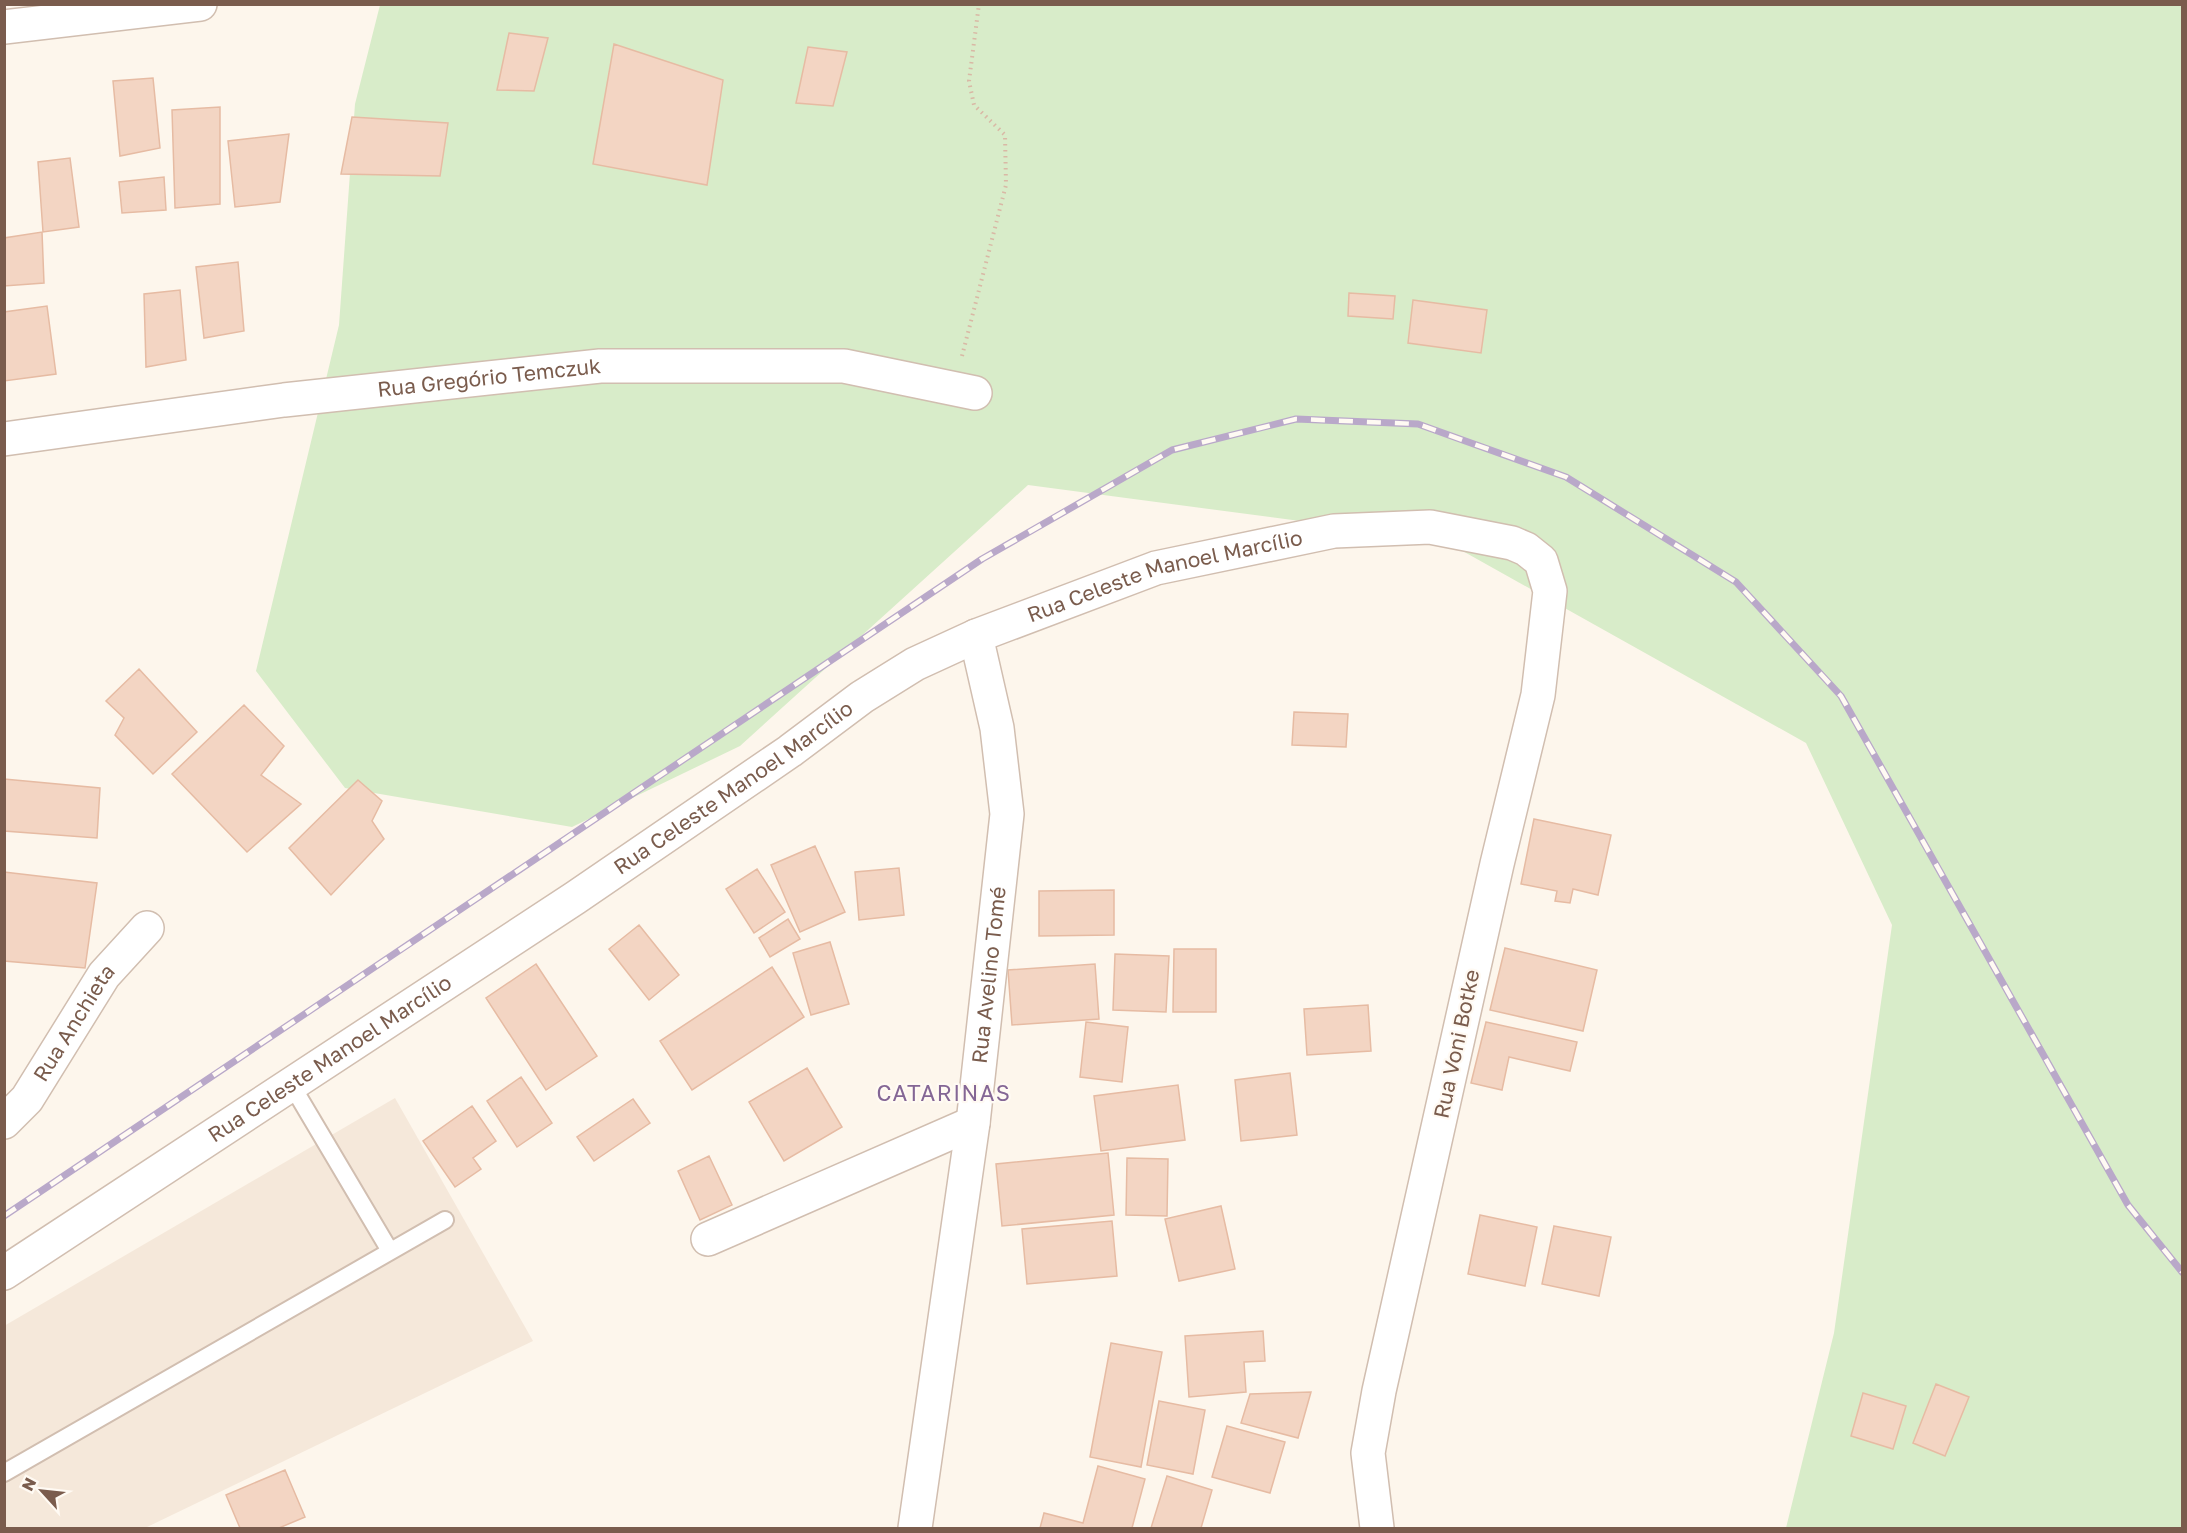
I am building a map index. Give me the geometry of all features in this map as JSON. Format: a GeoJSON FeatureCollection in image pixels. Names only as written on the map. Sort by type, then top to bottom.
{"type":"FeatureCollection","features":[{"type":"Feature","properties":{"kind":"street"},"geometry":{"type":"LineString","coordinates":[[4,27],[200,4]]}},
{"type":"Feature","properties":{"kind":"street","name":"Rua Gregório Temczuk"},"geometry":{"type":"LineString","coordinates":[[4,439],[284,400],[600,366],[843,366],[964,390]]}},
{"type":"Feature","properties":{"kind":"street","name":"Rua Celeste Manoel Marcílio"},"geometry":{"type":"LineString","coordinates":[[4,1273],[585,891],[790,751],[862,697],[915,664],[976,636],[1156,568],[1334,531],[1430,527],[1512,543],[1526,549],[1541,561]]}},
{"type":"Feature","properties":{"kind":"street","name":"Rua Voni Botke"},"geometry":{"type":"LineString","coordinates":[[1377,1528],[1368,1453],[1379,1391],[1497,864],[1538,695],[1550,591],[1541,561]]}},
{"type":"Feature","properties":{"kind":"street","name":"Rua Avelino Tomé"},"geometry":{"type":"LineString","coordinates":[[915,1528],[972,1123],[1007,814],[997,728],[976,636]]}},
{"type":"Feature","properties":{"kind":"street","name":"Rua Anchieta"},"geometry":{"type":"LineString","coordinates":[[4,1122],[27,1099],[104,975],[147,928]]}},
{"type":"Feature","properties":{"kind":"street"},"geometry":{"type":"LineString","coordinates":[[708,1239],[972,1123]]}},
{"type":"Feature","properties":{"kind":"lane"},"geometry":{"type":"LineString","coordinates":[[291,1084],[390,1251]]}},
{"type":"Feature","properties":{"kind":"lane"},"geometry":{"type":"LineString","coordinates":[[4,1473],[445,1220]]}},
{"type":"Feature","properties":{"kind":"path"},"geometry":{"type":"LineString","coordinates":[[964,390],[1006,185],[1005,135],[974,105],[969,81],[979,4]]}},
{"type":"Feature","properties":{"kind":"shaded area"},"geometry":{"type":"Polygon","coordinates":[[[395,1098],[533,1341],[145,1528],[5,1528],[4,1326],[395,1098]]]}},
{"type":"Feature","properties":{"kind":"green space"},"geometry":{"type":"Polygon","coordinates":[[[380,5],[2182,5],[2182,1528],[1786,1528],[1834,1333],[1892,925],[1806,743],[1443,540],[1028,485],[740,746],[572,827],[345,788],[256,671],[339,325],[355,104],[380,5]]]}},
{"type":"Feature","properties":{"kind":"building"},"geometry":{"type":"Polygon","coordinates":[[[509,33],[548,38],[534,91],[497,90],[509,33]]]}},
{"type":"Feature","properties":{"kind":"building"},"geometry":{"type":"Polygon","coordinates":[[[614,44],[723,80],[707,185],[593,164],[614,44]]]}},
{"type":"Feature","properties":{"kind":"building"},"geometry":{"type":"Polygon","coordinates":[[[808,47],[847,52],[833,106],[796,103],[808,47]]]}},
{"type":"Feature","properties":{"kind":"building"},"geometry":{"type":"Polygon","coordinates":[[[153,78],[160,148],[120,156],[113,81],[153,78]]]}},
{"type":"Feature","properties":{"kind":"building"},"geometry":{"type":"Polygon","coordinates":[[[220,107],[220,204],[175,208],[172,110],[220,107]]]}},
{"type":"Feature","properties":{"kind":"building"},"geometry":{"type":"Polygon","coordinates":[[[352,117],[448,123],[440,176],[341,174],[352,117]]]}},
{"type":"Feature","properties":{"kind":"building"},"geometry":{"type":"Polygon","coordinates":[[[289,134],[280,202],[235,207],[228,141],[289,134]]]}},
{"type":"Feature","properties":{"kind":"building"},"geometry":{"type":"Polygon","coordinates":[[[70,158],[79,227],[43,232],[38,162],[70,158]]]}},
{"type":"Feature","properties":{"kind":"building"},"geometry":{"type":"Polygon","coordinates":[[[164,177],[166,210],[122,213],[119,182],[164,177]]]}},
{"type":"Feature","properties":{"kind":"building"},"geometry":{"type":"Polygon","coordinates":[[[42,232],[44,283],[4,286],[4,238],[42,232]]]}},
{"type":"Feature","properties":{"kind":"building"},"geometry":{"type":"Polygon","coordinates":[[[238,262],[244,331],[204,338],[196,267],[238,262]]]}},
{"type":"Feature","properties":{"kind":"building"},"geometry":{"type":"Polygon","coordinates":[[[180,290],[186,360],[146,367],[144,294],[180,290]]]}},
{"type":"Feature","properties":{"kind":"building"},"geometry":{"type":"Polygon","coordinates":[[[1349,293],[1395,296],[1393,319],[1348,316],[1349,293]]]}},
{"type":"Feature","properties":{"kind":"building"},"geometry":{"type":"Polygon","coordinates":[[[1413,300],[1487,310],[1481,353],[1408,343],[1413,300]]]}},
{"type":"Feature","properties":{"kind":"building"},"geometry":{"type":"Polygon","coordinates":[[[47,306],[56,374],[4,381],[4,312],[47,306]]]}},
{"type":"Feature","properties":{"kind":"building"},"geometry":{"type":"Polygon","coordinates":[[[139,669],[197,732],[153,774],[115,735],[124,718],[106,701],[139,669]]]}},
{"type":"Feature","properties":{"kind":"building"},"geometry":{"type":"Polygon","coordinates":[[[244,705],[284,746],[261,775],[301,804],[247,852],[172,774],[244,705]]]}},
{"type":"Feature","properties":{"kind":"building"},"geometry":{"type":"Polygon","coordinates":[[[1294,712],[1348,714],[1346,747],[1292,745],[1294,712]]]}},
{"type":"Feature","properties":{"kind":"building"},"geometry":{"type":"Polygon","coordinates":[[[4,779],[100,788],[97,838],[4,831],[4,779]]]}},
{"type":"Feature","properties":{"kind":"building"},"geometry":{"type":"Polygon","coordinates":[[[358,780],[382,801],[372,821],[384,839],[331,895],[289,848],[358,780]]]}},
{"type":"Feature","properties":{"kind":"building"},"geometry":{"type":"Polygon","coordinates":[[[1534,819],[1611,835],[1598,895],[1573,889],[1570,903],[1555,901],[1557,891],[1521,884],[1534,819]]]}},
{"type":"Feature","properties":{"kind":"building"},"geometry":{"type":"Polygon","coordinates":[[[815,846],[845,912],[800,932],[771,865],[815,846]]]}},
{"type":"Feature","properties":{"kind":"building"},"geometry":{"type":"Polygon","coordinates":[[[899,868],[904,915],[859,920],[855,872],[899,868]]]}},
{"type":"Feature","properties":{"kind":"building"},"geometry":{"type":"Polygon","coordinates":[[[757,869],[785,912],[754,933],[726,889],[757,869]]]}},
{"type":"Feature","properties":{"kind":"building"},"geometry":{"type":"Polygon","coordinates":[[[4,872],[97,883],[85,968],[4,961],[4,872]]]}},
{"type":"Feature","properties":{"kind":"building"},"geometry":{"type":"Polygon","coordinates":[[[1114,890],[1114,935],[1039,936],[1039,891],[1114,890]]]}},
{"type":"Feature","properties":{"kind":"building"},"geometry":{"type":"Polygon","coordinates":[[[788,919],[800,939],[770,957],[759,938],[788,919]]]}},
{"type":"Feature","properties":{"kind":"building"},"geometry":{"type":"Polygon","coordinates":[[[639,925],[679,975],[649,1000],[609,949],[639,925]]]}},
{"type":"Feature","properties":{"kind":"building"},"geometry":{"type":"Polygon","coordinates":[[[830,942],[849,1004],[811,1015],[793,953],[830,942]]]}},
{"type":"Feature","properties":{"kind":"building"},"geometry":{"type":"Polygon","coordinates":[[[1505,948],[1597,970],[1583,1031],[1490,1010],[1505,948]]]}},
{"type":"Feature","properties":{"kind":"building"},"geometry":{"type":"Polygon","coordinates":[[[1174,949],[1216,949],[1216,1012],[1173,1012],[1174,949]]]}},
{"type":"Feature","properties":{"kind":"building"},"geometry":{"type":"Polygon","coordinates":[[[1115,954],[1169,956],[1166,1012],[1113,1010],[1115,954]]]}},
{"type":"Feature","properties":{"kind":"building"},"geometry":{"type":"Polygon","coordinates":[[[536,964],[597,1056],[546,1090],[486,998],[536,964]]]}},
{"type":"Feature","properties":{"kind":"building"},"geometry":{"type":"Polygon","coordinates":[[[1095,964],[1099,1019],[1012,1025],[1008,970],[1095,964]]]}},
{"type":"Feature","properties":{"kind":"building"},"geometry":{"type":"Polygon","coordinates":[[[772,967],[804,1017],[692,1090],[660,1041],[772,967]]]}},
{"type":"Feature","properties":{"kind":"building"},"geometry":{"type":"Polygon","coordinates":[[[1368,1005],[1371,1051],[1307,1055],[1304,1009],[1368,1005]]]}},
{"type":"Feature","properties":{"kind":"building"},"geometry":{"type":"Polygon","coordinates":[[[1086,1022],[1128,1027],[1122,1082],[1080,1077],[1086,1022]]]}},
{"type":"Feature","properties":{"kind":"building"},"geometry":{"type":"Polygon","coordinates":[[[1486,1022],[1577,1042],[1570,1071],[1509,1057],[1502,1090],[1471,1083],[1486,1022]]]}},
{"type":"Feature","properties":{"kind":"building"},"geometry":{"type":"Polygon","coordinates":[[[807,1068],[842,1127],[784,1161],[749,1102],[807,1068]]]}},
{"type":"Feature","properties":{"kind":"building"},"geometry":{"type":"Polygon","coordinates":[[[1290,1073],[1297,1135],[1241,1141],[1235,1080],[1290,1073]]]}},
{"type":"Feature","properties":{"kind":"building"},"geometry":{"type":"Polygon","coordinates":[[[521,1077],[552,1123],[517,1147],[487,1101],[521,1077]]]}},
{"type":"Feature","properties":{"kind":"building"},"geometry":{"type":"Polygon","coordinates":[[[1178,1085],[1185,1140],[1101,1151],[1094,1096],[1178,1085]]]}},
{"type":"Feature","properties":{"kind":"building"},"geometry":{"type":"Polygon","coordinates":[[[633,1099],[650,1123],[594,1161],[577,1137],[633,1099]]]}},
{"type":"Feature","properties":{"kind":"building"},"geometry":{"type":"Polygon","coordinates":[[[472,1106],[496,1141],[473,1158],[481,1169],[455,1187],[423,1141],[472,1106]]]}},
{"type":"Feature","properties":{"kind":"building"},"geometry":{"type":"Polygon","coordinates":[[[1108,1153],[1114,1215],[1002,1226],[996,1164],[1108,1153]]]}},
{"type":"Feature","properties":{"kind":"building"},"geometry":{"type":"Polygon","coordinates":[[[709,1156],[732,1205],[700,1220],[678,1171],[709,1156]]]}},
{"type":"Feature","properties":{"kind":"building"},"geometry":{"type":"Polygon","coordinates":[[[1127,1158],[1168,1159],[1167,1216],[1126,1215],[1127,1158]]]}},
{"type":"Feature","properties":{"kind":"building"},"geometry":{"type":"Polygon","coordinates":[[[1221,1206],[1235,1269],[1179,1281],[1165,1219],[1221,1206]]]}},
{"type":"Feature","properties":{"kind":"building"},"geometry":{"type":"Polygon","coordinates":[[[1480,1215],[1537,1227],[1525,1286],[1468,1274],[1480,1215]]]}},
{"type":"Feature","properties":{"kind":"building"},"geometry":{"type":"Polygon","coordinates":[[[1112,1221],[1117,1276],[1027,1284],[1022,1229],[1112,1221]]]}},
{"type":"Feature","properties":{"kind":"building"},"geometry":{"type":"Polygon","coordinates":[[[1554,1226],[1611,1237],[1599,1296],[1542,1284],[1554,1226]]]}},
{"type":"Feature","properties":{"kind":"building"},"geometry":{"type":"Polygon","coordinates":[[[1263,1331],[1265,1361],[1244,1362],[1246,1392],[1189,1397],[1185,1336],[1263,1331]]]}},
{"type":"Feature","properties":{"kind":"building"},"geometry":{"type":"Polygon","coordinates":[[[1111,1343],[1162,1352],[1141,1467],[1090,1457],[1111,1343]]]}},
{"type":"Feature","properties":{"kind":"building"},"geometry":{"type":"Polygon","coordinates":[[[1936,1384],[1969,1397],[1945,1456],[1913,1443],[1936,1384]]]}},
{"type":"Feature","properties":{"kind":"building"},"geometry":{"type":"Polygon","coordinates":[[[1311,1392],[1298,1438],[1241,1423],[1250,1394],[1311,1392]]]}},
{"type":"Feature","properties":{"kind":"building"},"geometry":{"type":"Polygon","coordinates":[[[1863,1393],[1906,1406],[1893,1449],[1851,1436],[1863,1393]]]}},
{"type":"Feature","properties":{"kind":"building"},"geometry":{"type":"Polygon","coordinates":[[[1159,1401],[1205,1410],[1193,1474],[1147,1465],[1159,1401]]]}},
{"type":"Feature","properties":{"kind":"building"},"geometry":{"type":"Polygon","coordinates":[[[1227,1426],[1285,1442],[1270,1493],[1212,1477],[1227,1426]]]}},
{"type":"Feature","properties":{"kind":"building"},"geometry":{"type":"Polygon","coordinates":[[[1098,1466],[1145,1479],[1132,1528],[1040,1528],[1044,1513],[1083,1523],[1098,1466]]]}},
{"type":"Feature","properties":{"kind":"building"},"geometry":{"type":"Polygon","coordinates":[[[285,1470],[305,1517],[279,1528],[240,1528],[226,1495],[285,1470]]]}},
{"type":"Feature","properties":{"kind":"building"},"geometry":{"type":"Polygon","coordinates":[[[1167,1476],[1212,1490],[1201,1528],[1151,1528],[1167,1476]]]}},
{"type":"Feature","properties":{"kind":"railway"},"geometry":{"type":"LineString","coordinates":[[4,1216],[982,559],[1172,450],[1296,419],[1418,424],[1566,477],[1736,582],[1841,696],[2128,1205],[2182,1272]]}},
{"type":"Feature","properties":{"kind":"district","name":"CATARINAS"},"geometry":{"type":"Point","coordinates":[944,1093]}}]}
